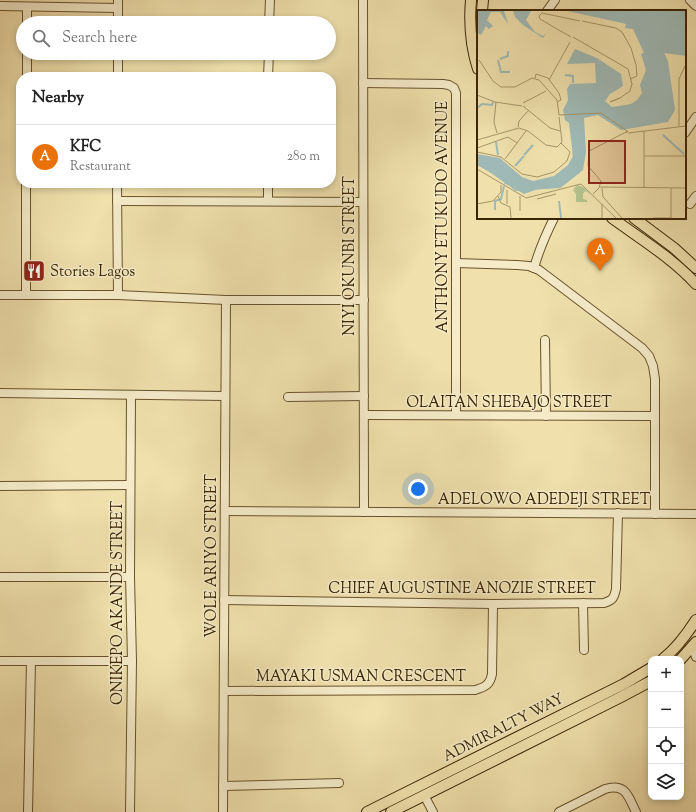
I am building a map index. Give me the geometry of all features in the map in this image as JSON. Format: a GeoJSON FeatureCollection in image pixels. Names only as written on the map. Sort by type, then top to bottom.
{"type":"FeatureCollection","features":[{"type":"Feature","properties":{"kind":"main road"},"geometry":{"type":"LineString","coordinates":[[472,0],[470,13],[472,43],[477,66]]}},
{"type":"Feature","properties":{"kind":"main road"},"geometry":{"type":"LineString","coordinates":[[482,10],[483,0]]}},
{"type":"Feature","properties":{"kind":"main road"},"geometry":{"type":"LineString","coordinates":[[613,219],[672,262],[696,284]]}},
{"type":"Feature","properties":{"kind":"main road"},"geometry":{"type":"LineString","coordinates":[[635,219],[674,248],[696,268]]}},
{"type":"Feature","properties":{"kind":"main road"},"geometry":{"type":"LineString","coordinates":[[666,656],[677,646],[696,620]]}},
{"type":"Feature","properties":{"kind":"main road"},"geometry":{"type":"LineString","coordinates":[[684,656],[694,644]]}},
{"type":"Feature","properties":{"kind":"main road","name":"ADMIRALTY WAY"},"geometry":{"type":"LineString","coordinates":[[367,812],[624,684],[648,670]]}},
{"type":"Feature","properties":{"kind":"main road","name":"ADMIRALTY WAY"},"geometry":{"type":"LineString","coordinates":[[391,812],[648,683]]}},
{"type":"Feature","properties":{"kind":"street"},"geometry":{"type":"LineString","coordinates":[[269,16],[270,0]]}},
{"type":"Feature","properties":{"kind":"street","name":"NIYI OKUNBI STREET"},"geometry":{"type":"LineString","coordinates":[[363,0],[364,512]]}},
{"type":"Feature","properties":{"kind":"street"},"geometry":{"type":"LineString","coordinates":[[548,10],[555,0]]}},
{"type":"Feature","properties":{"kind":"street"},"geometry":{"type":"LineString","coordinates":[[690,0],[696,6]]}},
{"type":"Feature","properties":{"kind":"street"},"geometry":{"type":"LineString","coordinates":[[0,6],[27,7],[118,4],[118,16]]}},
{"type":"Feature","properties":{"kind":"street"},"geometry":{"type":"LineString","coordinates":[[27,7],[27,16]]}},
{"type":"Feature","properties":{"kind":"street"},"geometry":{"type":"LineString","coordinates":[[27,60],[27,72]]}},
{"type":"Feature","properties":{"kind":"street"},"geometry":{"type":"LineString","coordinates":[[118,60],[118,72]]}},
{"type":"Feature","properties":{"kind":"street"},"geometry":{"type":"LineString","coordinates":[[268,60],[268,72]]}},
{"type":"Feature","properties":{"kind":"street","name":"ANTHONY ETUKUDO AVENUE"},"geometry":{"type":"LineString","coordinates":[[363,83],[443,84],[454,88],[456,93],[456,415]]}},
{"type":"Feature","properties":{"kind":"street"},"geometry":{"type":"LineString","coordinates":[[686,132],[696,117]]}},
{"type":"Feature","properties":{"kind":"street"},"geometry":{"type":"LineString","coordinates":[[26,188],[26,295]]}},
{"type":"Feature","properties":{"kind":"street"},"geometry":{"type":"LineString","coordinates":[[117,188],[118,295]]}},
{"type":"Feature","properties":{"kind":"street"},"geometry":{"type":"LineString","coordinates":[[268,188],[268,201]]}},
{"type":"Feature","properties":{"kind":"street"},"geometry":{"type":"LineString","coordinates":[[690,204],[696,196]]}},
{"type":"Feature","properties":{"kind":"street"},"geometry":{"type":"LineString","coordinates":[[117,201],[363,202]]}},
{"type":"Feature","properties":{"kind":"street"},"geometry":{"type":"LineString","coordinates":[[534,268],[546,234],[554,219]]}},
{"type":"Feature","properties":{"kind":"street"},"geometry":{"type":"LineString","coordinates":[[456,264],[517,265],[529,266],[539,270],[642,348],[649,356],[653,366],[655,379],[655,514]]}},
{"type":"Feature","properties":{"kind":"street"},"geometry":{"type":"LineString","coordinates":[[0,295],[118,295],[226,300],[364,300]]}},
{"type":"Feature","properties":{"kind":"street","name":"WOLE ARIYO STREET"},"geometry":{"type":"LineString","coordinates":[[223,812],[226,300]]}},
{"type":"Feature","properties":{"kind":"street"},"geometry":{"type":"LineString","coordinates":[[545,340],[546,416]]}},
{"type":"Feature","properties":{"kind":"street"},"geometry":{"type":"LineString","coordinates":[[0,393],[225,396]]}},
{"type":"Feature","properties":{"kind":"street","name":"ONIKEPO AKANDE STREET"},"geometry":{"type":"LineString","coordinates":[[130,812],[132,661],[130,577],[131,395]]}},
{"type":"Feature","properties":{"kind":"street"},"geometry":{"type":"LineString","coordinates":[[288,397],[364,396]]}},
{"type":"Feature","properties":{"kind":"street","name":"OLAITAN SHEBAJO STREET"},"geometry":{"type":"LineString","coordinates":[[364,415],[655,416]]}},
{"type":"Feature","properties":{"kind":"street"},"geometry":{"type":"LineString","coordinates":[[0,486],[130,485]]}},
{"type":"Feature","properties":{"kind":"street","name":"ADELOWO ADEDEJI STREET"},"geometry":{"type":"LineString","coordinates":[[225,511],[696,514]]}},
{"type":"Feature","properties":{"kind":"street","name":"CHIEF AUGUSTINE ANOZIE STREET"},"geometry":{"type":"LineString","coordinates":[[224,600],[493,604],[604,603],[611,601],[616,589],[618,513]]}},
{"type":"Feature","properties":{"kind":"street"},"geometry":{"type":"LineString","coordinates":[[0,577],[130,577]]}},
{"type":"Feature","properties":{"kind":"street"},"geometry":{"type":"LineString","coordinates":[[583,603],[584,650]]}},
{"type":"Feature","properties":{"kind":"street","name":"MAYAKI USMAN CRESCENT"},"geometry":{"type":"LineString","coordinates":[[224,691],[475,690],[484,687],[491,680],[493,604]]}},
{"type":"Feature","properties":{"kind":"street"},"geometry":{"type":"LineString","coordinates":[[694,644],[696,657]]}},
{"type":"Feature","properties":{"kind":"street"},"geometry":{"type":"LineString","coordinates":[[0,661],[132,661]]}},
{"type":"Feature","properties":{"kind":"street"},"geometry":{"type":"LineString","coordinates":[[28,812],[30,661]]}},
{"type":"Feature","properties":{"kind":"street"},"geometry":{"type":"LineString","coordinates":[[223,786],[339,783]]}},
{"type":"Feature","properties":{"kind":"street"},"geometry":{"type":"LineString","coordinates":[[559,812],[612,787],[618,787],[628,795],[636,812]]}},
{"type":"Feature","properties":{"kind":"street"},"geometry":{"type":"LineString","coordinates":[[424,795],[433,812]]}},
{"type":"Feature","properties":{"kind":"place","name":"Stories Lagos"},"geometry":{"type":"Point","coordinates":[34,271]}},
{"type":"Feature","properties":{"kind":"place","name":"KFC"},"geometry":{"type":"Point","coordinates":[600,271]}}]}
